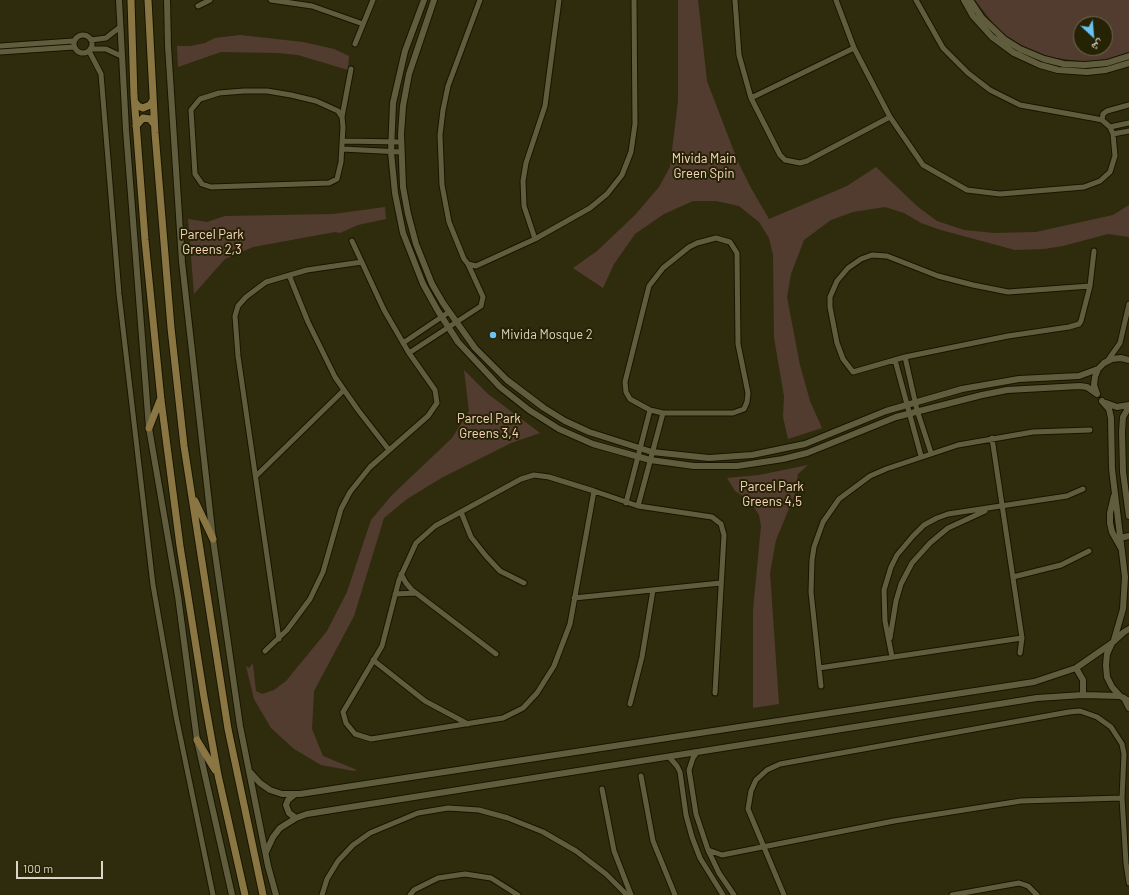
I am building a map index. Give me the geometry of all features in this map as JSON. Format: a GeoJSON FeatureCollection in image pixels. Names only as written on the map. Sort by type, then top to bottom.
{"type":"FeatureCollection","features":[{"type":"Feature","properties":{"kind":"main road"},"geometry":{"type":"LineString","coordinates":[[131,0],[136,126],[147,271],[161,400],[194,641],[218,775],[245,895]]}},
{"type":"Feature","properties":{"kind":"main road"},"geometry":{"type":"LineString","coordinates":[[148,0],[154,124],[172,335],[191,494],[228,729],[263,895]]}},
{"type":"Feature","properties":{"kind":"main road"},"geometry":{"type":"LineString","coordinates":[[135,102],[138,106],[143,108],[150,105],[153,100]]}},
{"type":"Feature","properties":{"kind":"main road"},"geometry":{"type":"LineString","coordinates":[[136,126],[140,120],[147,118],[154,124]]}},
{"type":"Feature","properties":{"kind":"main road"},"geometry":{"type":"LineString","coordinates":[[149,428],[161,400]]}},
{"type":"Feature","properties":{"kind":"main road"},"geometry":{"type":"LineString","coordinates":[[191,494],[213,539]]}},
{"type":"Feature","properties":{"kind":"main road"},"geometry":{"type":"LineString","coordinates":[[197,740],[218,775]]}},
{"type":"Feature","properties":{"kind":"street"},"geometry":{"type":"LineString","coordinates":[[119,0],[121,56],[149,428],[178,596],[197,740],[232,895]]}},
{"type":"Feature","properties":{"kind":"street"},"geometry":{"type":"LineString","coordinates":[[167,0],[168,46],[182,262],[213,539],[240,726],[266,854],[276,895]]}},
{"type":"Feature","properties":{"kind":"street"},"geometry":{"type":"LineString","coordinates":[[198,6],[210,0]]}},
{"type":"Feature","properties":{"kind":"street"},"geometry":{"type":"LineString","coordinates":[[271,0],[291,1],[325,10],[363,24]]}},
{"type":"Feature","properties":{"kind":"street"},"geometry":{"type":"LineString","coordinates":[[354,44],[373,0]]}},
{"type":"Feature","properties":{"kind":"street"},"geometry":{"type":"LineString","coordinates":[[424,0],[405,51],[396,83],[393,103],[391,152],[395,194],[403,232],[417,270],[442,317],[458,342],[487,375],[529,410],[559,429],[611,450],[650,460],[675,465],[717,467],[783,459],[828,445],[881,422],[917,410],[1007,390],[1080,386],[1097,394]]}},
{"type":"Feature","properties":{"kind":"street"},"geometry":{"type":"LineString","coordinates":[[434,0],[409,74],[403,106],[400,142],[403,187],[416,244],[432,284],[455,322],[480,354],[506,380],[544,408],[588,432],[640,450],[709,458],[752,455],[775,451],[820,438],[906,404],[986,384],[1040,378],[1079,376],[1098,369]]}},
{"type":"Feature","properties":{"kind":"street"},"geometry":{"type":"LineString","coordinates":[[409,353],[455,322],[478,310],[483,302],[468,264],[457,245],[446,210],[441,173],[440,135],[448,86],[480,0]]}},
{"type":"Feature","properties":{"kind":"street"},"geometry":{"type":"LineString","coordinates":[[535,239],[524,206],[523,180],[526,163],[545,106],[559,0]]}},
{"type":"Feature","properties":{"kind":"street"},"geometry":{"type":"LineString","coordinates":[[468,264],[479,265],[535,239],[590,208],[602,199],[618,182],[626,167],[633,142],[636,119],[634,0]]}},
{"type":"Feature","properties":{"kind":"street"},"geometry":{"type":"LineString","coordinates":[[734,0],[739,55],[751,98],[780,155],[785,160],[800,163],[807,161],[890,117]]}},
{"type":"Feature","properties":{"kind":"street"},"geometry":{"type":"LineString","coordinates":[[836,0],[854,48],[890,117],[923,165],[967,190],[1000,194],[1084,187],[1100,181],[1110,172],[1114,156],[1113,134],[1110,127],[1102,120],[1020,105],[990,90],[968,73],[943,48],[916,0]]}},
{"type":"Feature","properties":{"kind":"street"},"geometry":{"type":"LineString","coordinates":[[964,0],[973,16],[992,36],[1014,53],[1040,65],[1058,70],[1087,72],[1106,70],[1129,63]]}},
{"type":"Feature","properties":{"kind":"street"},"geometry":{"type":"LineString","coordinates":[[970,0],[982,18],[1000,36],[1020,49],[1040,58],[1064,64],[1085,65],[1107,63],[1129,56]]}},
{"type":"Feature","properties":{"kind":"street"},"geometry":{"type":"LineString","coordinates":[[91,40],[106,38],[120,27]]}},
{"type":"Feature","properties":{"kind":"street"},"geometry":{"type":"LineString","coordinates":[[121,56],[106,48],[90,50],[80,53],[74,47],[73,41],[76,36],[82,34],[88,36],[91,40],[90,50],[101,74],[119,294],[135,446],[153,585],[177,723],[213,895]]}},
{"type":"Feature","properties":{"kind":"street"},"geometry":{"type":"LineString","coordinates":[[0,46],[73,41]]}},
{"type":"Feature","properties":{"kind":"street"},"geometry":{"type":"LineString","coordinates":[[0,52],[74,47]]}},
{"type":"Feature","properties":{"kind":"street"},"geometry":{"type":"LineString","coordinates":[[751,98],[854,48]]}},
{"type":"Feature","properties":{"kind":"street"},"geometry":{"type":"LineString","coordinates":[[342,118],[338,111],[332,107],[316,101],[267,91],[244,90],[219,93],[200,99],[191,110],[195,174],[202,184],[211,187],[329,183],[337,179],[343,141],[342,118],[351,70]]}},
{"type":"Feature","properties":{"kind":"street"},"geometry":{"type":"LineString","coordinates":[[1102,120],[1103,114],[1107,110],[1129,105]]}},
{"type":"Feature","properties":{"kind":"street"},"geometry":{"type":"LineString","coordinates":[[1110,127],[1129,123]]}},
{"type":"Feature","properties":{"kind":"street"},"geometry":{"type":"LineString","coordinates":[[1113,134],[1129,131]]}},
{"type":"Feature","properties":{"kind":"street"},"geometry":{"type":"LineString","coordinates":[[343,141],[400,142]]}},
{"type":"Feature","properties":{"kind":"street"},"geometry":{"type":"LineString","coordinates":[[342,149],[401,152]]}},
{"type":"Feature","properties":{"kind":"street"},"geometry":{"type":"LineString","coordinates":[[710,239],[724,239],[730,242],[737,252],[738,344],[748,393],[747,402],[744,409],[733,413],[663,413],[650,410],[630,399],[626,392],[625,382],[649,286],[663,268],[689,246],[710,239]]}},
{"type":"Feature","properties":{"kind":"street"},"geometry":{"type":"LineString","coordinates":[[265,651],[279,639],[297,617],[316,588],[323,572],[341,508],[350,492],[370,467],[428,416],[437,403],[435,390],[409,353],[384,310],[352,241]]}},
{"type":"Feature","properties":{"kind":"street"},"geometry":{"type":"LineString","coordinates":[[1090,286],[1008,292],[973,286],[938,276],[887,256],[872,255],[861,259],[848,268],[836,281],[830,297],[832,323],[843,359],[852,372],[905,357],[1008,336],[1075,326],[1081,320],[1090,286],[1094,250]]}},
{"type":"Feature","properties":{"kind":"street"},"geometry":{"type":"LineString","coordinates":[[279,639],[238,350],[235,316],[242,302],[251,291],[266,282],[289,275],[330,266],[362,262]]}},
{"type":"Feature","properties":{"kind":"street"},"geometry":{"type":"LineString","coordinates":[[289,275],[316,340],[344,390],[389,450]]}},
{"type":"Feature","properties":{"kind":"street"},"geometry":{"type":"LineString","coordinates":[[1129,304],[1120,343],[1113,355],[1098,369],[1094,385],[1097,394],[1109,409],[1111,418],[1111,455],[1125,593],[1121,620],[1107,654],[1106,665],[1110,682],[1124,698],[1129,708]]}},
{"type":"Feature","properties":{"kind":"street"},"geometry":{"type":"LineString","coordinates":[[403,343],[449,312]]}},
{"type":"Feature","properties":{"kind":"street"},"geometry":{"type":"LineString","coordinates":[[905,357],[914,402],[932,453]]}},
{"type":"Feature","properties":{"kind":"street"},"geometry":{"type":"LineString","coordinates":[[1104,363],[1112,359],[1121,358],[1129,360]]}},
{"type":"Feature","properties":{"kind":"street"},"geometry":{"type":"LineString","coordinates":[[895,360],[921,456]]}},
{"type":"Feature","properties":{"kind":"street"},"geometry":{"type":"LineString","coordinates":[[256,476],[344,390]]}},
{"type":"Feature","properties":{"kind":"street"},"geometry":{"type":"LineString","coordinates":[[1102,401],[1117,407],[1129,406]]}},
{"type":"Feature","properties":{"kind":"street"},"geometry":{"type":"LineString","coordinates":[[1129,406],[1123,417],[1122,432],[1129,516]]}},
{"type":"Feature","properties":{"kind":"street"},"geometry":{"type":"LineString","coordinates":[[626,502],[650,410]]}},
{"type":"Feature","properties":{"kind":"street"},"geometry":{"type":"LineString","coordinates":[[638,506],[663,413]]}},
{"type":"Feature","properties":{"kind":"street"},"geometry":{"type":"LineString","coordinates":[[821,686],[812,609],[811,575],[814,547],[823,522],[839,499],[858,484],[886,469],[921,456],[992,438],[1039,432],[1090,430]]}},
{"type":"Feature","properties":{"kind":"street"},"geometry":{"type":"LineString","coordinates":[[992,438],[1022,638],[1020,652]]}},
{"type":"Feature","properties":{"kind":"street"},"geometry":{"type":"LineString","coordinates":[[594,491],[570,624],[554,666],[537,693],[523,708],[503,718],[371,739],[355,734],[346,723],[343,712],[382,646],[395,594],[416,543],[423,534],[435,526],[521,479],[534,475],[549,477],[594,491],[638,506],[712,517],[721,524],[724,535],[715,693]]}},
{"type":"Feature","properties":{"kind":"street"},"geometry":{"type":"LineString","coordinates":[[892,658],[885,621],[884,590],[891,567],[904,545],[924,525],[937,518],[963,512],[992,509],[1067,496],[1083,489]]}},
{"type":"Feature","properties":{"kind":"street"},"geometry":{"type":"LineString","coordinates":[[1115,495],[1111,508],[1110,523],[1112,532],[1121,549]]}},
{"type":"Feature","properties":{"kind":"street"},"geometry":{"type":"LineString","coordinates":[[1116,503],[1127,497]]}},
{"type":"Feature","properties":{"kind":"street"},"geometry":{"type":"LineString","coordinates":[[890,641],[896,601],[906,574],[916,558],[930,543],[948,528],[992,509]]}},
{"type":"Feature","properties":{"kind":"street"},"geometry":{"type":"LineString","coordinates":[[461,512],[471,537],[486,556],[500,571],[524,582]]}},
{"type":"Feature","properties":{"kind":"street"},"geometry":{"type":"LineString","coordinates":[[1120,538],[1129,536]]}},
{"type":"Feature","properties":{"kind":"street"},"geometry":{"type":"LineString","coordinates":[[1013,577],[1061,565],[1089,551]]}},
{"type":"Feature","properties":{"kind":"street"},"geometry":{"type":"LineString","coordinates":[[402,574],[406,583],[416,593],[496,654]]}},
{"type":"Feature","properties":{"kind":"street"},"geometry":{"type":"LineString","coordinates":[[574,598],[721,583]]}},
{"type":"Feature","properties":{"kind":"street"},"geometry":{"type":"LineString","coordinates":[[630,704],[642,658],[653,590]]}},
{"type":"Feature","properties":{"kind":"street"},"geometry":{"type":"LineString","coordinates":[[395,594],[416,593]]}},
{"type":"Feature","properties":{"kind":"street"},"geometry":{"type":"LineString","coordinates":[[249,769],[256,779],[265,787],[282,794],[294,794],[1034,682],[1076,668],[1095,657],[1129,629]]}},
{"type":"Feature","properties":{"kind":"street"},"geometry":{"type":"LineString","coordinates":[[819,668],[1022,638]]}},
{"type":"Feature","properties":{"kind":"street"},"geometry":{"type":"LineString","coordinates":[[373,660],[425,701],[468,724]]}},
{"type":"Feature","properties":{"kind":"street"},"geometry":{"type":"LineString","coordinates":[[1076,668],[1083,680],[1083,695]]}},
{"type":"Feature","properties":{"kind":"street"},"geometry":{"type":"LineString","coordinates":[[266,854],[270,842],[276,832],[285,824],[296,818],[315,813],[1037,698],[1083,695],[1124,698]]}},
{"type":"Feature","properties":{"kind":"street"},"geometry":{"type":"LineString","coordinates":[[784,895],[750,817],[748,799],[756,780],[767,770],[780,764],[1080,711],[1097,716],[1116,734],[1122,744],[1124,754],[1122,798],[1126,863],[1129,883]]}},
{"type":"Feature","properties":{"kind":"street"},"geometry":{"type":"LineString","coordinates":[[697,752],[693,758],[689,770],[696,814],[708,850],[719,873],[734,895]]}},
{"type":"Feature","properties":{"kind":"street"},"geometry":{"type":"LineString","coordinates":[[669,757],[680,772],[686,816],[692,837],[700,858],[721,894]]}},
{"type":"Feature","properties":{"kind":"street"},"geometry":{"type":"LineString","coordinates":[[641,776],[654,841],[675,895]]}},
{"type":"Feature","properties":{"kind":"street"},"geometry":{"type":"LineString","coordinates":[[682,789],[692,787]]}},
{"type":"Feature","properties":{"kind":"street"},"geometry":{"type":"LineString","coordinates":[[602,789],[614,851],[631,895]]}},
{"type":"Feature","properties":{"kind":"street"},"geometry":{"type":"LineString","coordinates":[[294,794],[288,800],[286,805],[289,813],[296,818]]}},
{"type":"Feature","properties":{"kind":"street"},"geometry":{"type":"LineString","coordinates":[[708,850],[722,855],[894,821],[1021,802],[1122,798]]}},
{"type":"Feature","properties":{"kind":"street"},"geometry":{"type":"LineString","coordinates":[[322,895],[327,879],[338,861],[353,845],[370,833],[418,813],[448,808],[479,810],[508,818],[543,832],[576,851],[606,874],[627,895]]}},
{"type":"Feature","properties":{"kind":"street"},"geometry":{"type":"LineString","coordinates":[[410,895],[414,890],[438,878],[465,874],[491,878],[518,895]]}},
{"type":"Feature","properties":{"kind":"street"},"geometry":{"type":"LineString","coordinates":[[952,895],[1019,883],[1028,886],[1037,895]]}},
{"type":"Feature","properties":{"kind":"green space","name":"Mivida Main Green Spin"},"geometry":{"type":"Polygon","coordinates":[[[678,0],[698,0],[707,81],[738,162],[769,219],[847,186],[876,167],[918,207],[937,221],[964,230],[994,233],[1036,232],[1113,215],[1129,205],[1129,237],[1108,234],[1063,246],[1044,249],[1015,250],[941,230],[921,223],[904,213],[885,207],[853,212],[831,220],[804,240],[791,274],[787,297],[800,365],[810,401],[822,428],[788,439],[783,417],[784,396],[774,338],[773,255],[769,238],[759,222],[739,206],[716,201],[693,201],[664,214],[635,234],[614,264],[603,288],[573,268],[597,251],[635,215],[659,187],[670,167],[678,101],[678,0]]]}},
{"type":"Feature","properties":{"kind":"green space"},"geometry":{"type":"Polygon","coordinates":[[[975,0],[1129,0],[1129,52],[1112,59],[1087,62],[1048,57],[1012,41],[996,27],[975,0]]]}},
{"type":"Feature","properties":{"kind":"green space"},"geometry":{"type":"Polygon","coordinates":[[[240,35],[303,42],[334,49],[349,56],[348,70],[298,55],[278,53],[221,52],[178,67],[177,46],[190,46],[205,43],[215,38],[240,35]]]}},
{"type":"Feature","properties":{"kind":"green space","name":"Parcel Park Greens 2,3"},"geometry":{"type":"Polygon","coordinates":[[[385,207],[386,219],[358,225],[340,233],[335,232],[253,247],[225,259],[194,294],[188,219],[207,222],[225,216],[333,214],[385,207]]]}},
{"type":"Feature","properties":{"kind":"green space","name":"Parcel Park Greens 3,4"},"geometry":{"type":"Polygon","coordinates":[[[464,370],[488,394],[540,433],[511,443],[443,477],[407,499],[384,518],[354,616],[314,691],[312,729],[323,756],[357,770],[354,771],[321,765],[294,749],[271,728],[254,699],[246,666],[249,668],[252,664],[253,665],[256,691],[262,694],[274,690],[286,681],[327,631],[347,592],[371,520],[392,495],[452,438],[469,411],[464,370]]]}},
{"type":"Feature","properties":{"kind":"green space","name":"Parcel Park Greens 4,5"},"geometry":{"type":"Polygon","coordinates":[[[808,465],[798,474],[795,494],[776,540],[770,573],[779,704],[753,708],[753,610],[761,526],[759,515],[749,500],[735,491],[727,478],[759,475],[808,465]]]}},
{"type":"Feature","properties":{"kind":"place","name":"Mivida Mosque 2"},"geometry":{"type":"Point","coordinates":[493,335]}}]}
